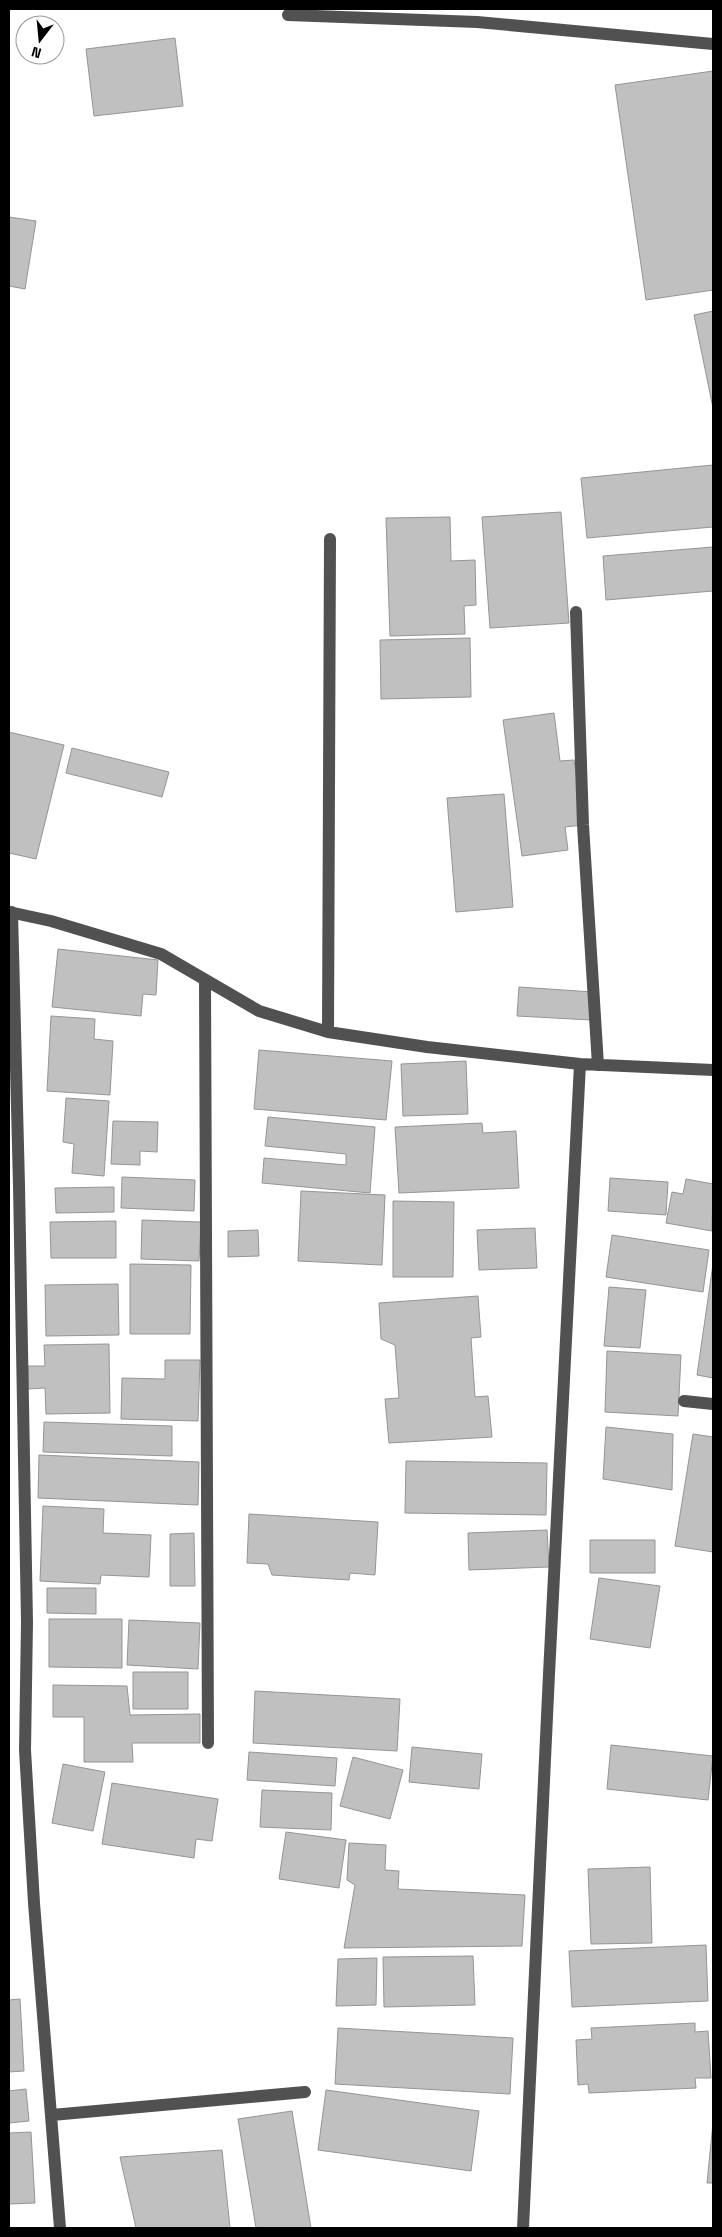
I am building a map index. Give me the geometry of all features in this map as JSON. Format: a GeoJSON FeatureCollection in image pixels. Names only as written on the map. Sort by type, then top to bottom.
{"type":"FeatureCollection","features":[{"type":"Feature","properties":{"kind":"street"},"geometry":{"type":"LineString","coordinates":[[288,15],[477,22],[713,44]]}},
{"type":"Feature","properties":{"kind":"street"},"geometry":{"type":"LineString","coordinates":[[328,1032],[330,539]]}},
{"type":"Feature","properties":{"kind":"street"},"geometry":{"type":"LineString","coordinates":[[576,612],[582,825],[598,1065]]}},
{"type":"Feature","properties":{"kind":"street"},"geometry":{"type":"LineString","coordinates":[[60,2228],[34,1904],[25,1750],[27,1622],[19,1185],[10,912],[51,921],[161,954],[259,1010],[328,1032],[427,1047],[580,1064],[713,1070]]}},
{"type":"Feature","properties":{"kind":"street"},"geometry":{"type":"LineString","coordinates":[[205,980],[208,1743]]}},
{"type":"Feature","properties":{"kind":"street"},"geometry":{"type":"LineString","coordinates":[[523,2228],[548,1674],[580,1064]]}},
{"type":"Feature","properties":{"kind":"street"},"geometry":{"type":"LineString","coordinates":[[684,1400],[713,1404]]}},
{"type":"Feature","properties":{"kind":"street"},"geometry":{"type":"LineString","coordinates":[[52,2115],[305,2092]]}},
{"type":"Feature","properties":{"kind":"building"},"geometry":{"type":"Polygon","coordinates":[[[175,38],[183,106],[94,116],[86,49],[175,38]]]}},
{"type":"Feature","properties":{"kind":"building"},"geometry":{"type":"Polygon","coordinates":[[[713,71],[713,290],[646,300],[615,85],[713,71]]]}},
{"type":"Feature","properties":{"kind":"building"},"geometry":{"type":"Polygon","coordinates":[[[9,217],[36,221],[25,289],[9,286],[9,217]]]}},
{"type":"Feature","properties":{"kind":"building"},"geometry":{"type":"Polygon","coordinates":[[[713,311],[713,408],[694,315],[713,311]]]}},
{"type":"Feature","properties":{"kind":"building"},"geometry":{"type":"Polygon","coordinates":[[[713,465],[713,527],[587,538],[581,478],[713,465]]]}},
{"type":"Feature","properties":{"kind":"building"},"geometry":{"type":"Polygon","coordinates":[[[561,512],[569,623],[490,628],[482,517],[561,512]]]}},
{"type":"Feature","properties":{"kind":"building"},"geometry":{"type":"Polygon","coordinates":[[[450,517],[451,561],[475,560],[476,605],[464,606],[465,634],[390,636],[386,518],[450,517]]]}},
{"type":"Feature","properties":{"kind":"building"},"geometry":{"type":"Polygon","coordinates":[[[713,547],[713,591],[606,600],[603,556],[713,547]]]}},
{"type":"Feature","properties":{"kind":"building"},"geometry":{"type":"Polygon","coordinates":[[[470,638],[471,697],[381,699],[380,640],[470,638]]]}},
{"type":"Feature","properties":{"kind":"building"},"geometry":{"type":"Polygon","coordinates":[[[554,713],[560,761],[574,760],[583,825],[565,827],[568,850],[522,856],[503,720],[554,713]]]}},
{"type":"Feature","properties":{"kind":"building"},"geometry":{"type":"Polygon","coordinates":[[[9,732],[64,745],[36,859],[9,853],[9,732]]]}},
{"type":"Feature","properties":{"kind":"building"},"geometry":{"type":"Polygon","coordinates":[[[72,748],[169,772],[162,797],[66,773],[72,748]]]}},
{"type":"Feature","properties":{"kind":"building"},"geometry":{"type":"Polygon","coordinates":[[[504,794],[513,907],[456,912],[447,798],[504,794]]]}},
{"type":"Feature","properties":{"kind":"building"},"geometry":{"type":"Polygon","coordinates":[[[58,949],[158,960],[156,995],[143,994],[141,1016],[52,1007],[58,949]]]}},
{"type":"Feature","properties":{"kind":"building"},"geometry":{"type":"Polygon","coordinates":[[[519,987],[593,992],[591,1020],[517,1016],[519,987]]]}},
{"type":"Feature","properties":{"kind":"building"},"geometry":{"type":"Polygon","coordinates":[[[51,1016],[95,1019],[94,1039],[113,1041],[110,1095],[47,1091],[51,1016]]]}},
{"type":"Feature","properties":{"kind":"building"},"geometry":{"type":"Polygon","coordinates":[[[259,1050],[392,1061],[386,1120],[254,1109],[259,1050]]]}},
{"type":"Feature","properties":{"kind":"building"},"geometry":{"type":"Polygon","coordinates":[[[466,1061],[468,1114],[403,1116],[401,1064],[466,1061]]]}},
{"type":"Feature","properties":{"kind":"building"},"geometry":{"type":"Polygon","coordinates":[[[66,1098],[109,1101],[104,1176],[72,1173],[74,1144],[63,1142],[66,1098]]]}},
{"type":"Feature","properties":{"kind":"building"},"geometry":{"type":"Polygon","coordinates":[[[268,1117],[375,1127],[370,1193],[262,1183],[264,1158],[346,1165],[346,1154],[265,1146],[268,1117]]]}},
{"type":"Feature","properties":{"kind":"building"},"geometry":{"type":"Polygon","coordinates":[[[113,1121],[158,1122],[157,1152],[140,1151],[140,1165],[111,1164],[113,1121]]]}},
{"type":"Feature","properties":{"kind":"building"},"geometry":{"type":"Polygon","coordinates":[[[482,1123],[483,1133],[516,1131],[519,1188],[399,1193],[395,1127],[482,1123]]]}},
{"type":"Feature","properties":{"kind":"building"},"geometry":{"type":"Polygon","coordinates":[[[122,1177],[195,1180],[194,1211],[121,1208],[122,1177]]]}},
{"type":"Feature","properties":{"kind":"building"},"geometry":{"type":"Polygon","coordinates":[[[610,1178],[668,1182],[666,1215],[608,1211],[610,1178]]]}},
{"type":"Feature","properties":{"kind":"building"},"geometry":{"type":"Polygon","coordinates":[[[686,1179],[713,1184],[712,1231],[666,1223],[672,1192],[683,1194],[686,1179]]]}},
{"type":"Feature","properties":{"kind":"building"},"geometry":{"type":"Polygon","coordinates":[[[114,1187],[114,1212],[56,1213],[55,1188],[114,1187]]]}},
{"type":"Feature","properties":{"kind":"building"},"geometry":{"type":"Polygon","coordinates":[[[301,1191],[385,1195],[382,1265],[298,1261],[301,1191]]]}},
{"type":"Feature","properties":{"kind":"building"},"geometry":{"type":"Polygon","coordinates":[[[393,1201],[454,1202],[453,1277],[393,1277],[393,1201]]]}},
{"type":"Feature","properties":{"kind":"building"},"geometry":{"type":"Polygon","coordinates":[[[142,1220],[201,1222],[199,1261],[141,1259],[142,1220]]]}},
{"type":"Feature","properties":{"kind":"building"},"geometry":{"type":"Polygon","coordinates":[[[116,1221],[116,1258],[51,1258],[50,1222],[116,1221]]]}},
{"type":"Feature","properties":{"kind":"building"},"geometry":{"type":"Polygon","coordinates":[[[535,1228],[537,1268],[479,1270],[477,1230],[535,1228]]]}},
{"type":"Feature","properties":{"kind":"building"},"geometry":{"type":"Polygon","coordinates":[[[258,1230],[259,1256],[228,1257],[228,1231],[258,1230]]]}},
{"type":"Feature","properties":{"kind":"building"},"geometry":{"type":"Polygon","coordinates":[[[612,1235],[709,1250],[703,1292],[606,1277],[612,1235]]]}},
{"type":"Feature","properties":{"kind":"building"},"geometry":{"type":"Polygon","coordinates":[[[130,1264],[191,1265],[190,1334],[130,1334],[130,1264]]]}},
{"type":"Feature","properties":{"kind":"building"},"geometry":{"type":"Polygon","coordinates":[[[713,1264],[713,1378],[697,1375],[713,1264]]]}},
{"type":"Feature","properties":{"kind":"building"},"geometry":{"type":"Polygon","coordinates":[[[118,1284],[119,1335],[46,1336],[45,1285],[118,1284]]]}},
{"type":"Feature","properties":{"kind":"building"},"geometry":{"type":"Polygon","coordinates":[[[609,1287],[646,1290],[640,1348],[604,1346],[609,1287]]]}},
{"type":"Feature","properties":{"kind":"building"},"geometry":{"type":"Polygon","coordinates":[[[478,1296],[481,1337],[471,1338],[475,1397],[488,1396],[492,1437],[389,1443],[385,1399],[399,1398],[395,1345],[381,1339],[379,1303],[478,1296]]]}},
{"type":"Feature","properties":{"kind":"building"},"geometry":{"type":"Polygon","coordinates":[[[109,1344],[110,1413],[46,1414],[45,1388],[28,1389],[28,1366],[45,1366],[44,1345],[109,1344]]]}},
{"type":"Feature","properties":{"kind":"building"},"geometry":{"type":"Polygon","coordinates":[[[607,1351],[681,1355],[678,1416],[605,1412],[607,1351]]]}},
{"type":"Feature","properties":{"kind":"building"},"geometry":{"type":"Polygon","coordinates":[[[165,1360],[200,1360],[198,1421],[121,1419],[122,1378],[165,1379],[165,1360]]]}},
{"type":"Feature","properties":{"kind":"building"},"geometry":{"type":"Polygon","coordinates":[[[44,1422],[172,1426],[172,1456],[43,1452],[44,1422]]]}},
{"type":"Feature","properties":{"kind":"building"},"geometry":{"type":"Polygon","coordinates":[[[606,1427],[673,1434],[672,1490],[603,1479],[606,1427]]]}},
{"type":"Feature","properties":{"kind":"building"},"geometry":{"type":"Polygon","coordinates":[[[693,1434],[713,1437],[713,1552],[675,1546],[693,1434]]]}},
{"type":"Feature","properties":{"kind":"building"},"geometry":{"type":"Polygon","coordinates":[[[39,1455],[199,1462],[198,1505],[38,1498],[39,1455]]]}},
{"type":"Feature","properties":{"kind":"building"},"geometry":{"type":"Polygon","coordinates":[[[406,1461],[547,1463],[546,1515],[405,1513],[406,1461]]]}},
{"type":"Feature","properties":{"kind":"building"},"geometry":{"type":"Polygon","coordinates":[[[43,1506],[104,1509],[103,1533],[151,1535],[149,1577],[101,1575],[100,1584],[40,1581],[43,1506]]]}},
{"type":"Feature","properties":{"kind":"building"},"geometry":{"type":"Polygon","coordinates":[[[249,1514],[378,1522],[375,1575],[350,1573],[349,1580],[272,1575],[268,1564],[247,1563],[249,1514]]]}},
{"type":"Feature","properties":{"kind":"building"},"geometry":{"type":"Polygon","coordinates":[[[547,1530],[549,1567],[469,1570],[468,1533],[547,1530]]]}},
{"type":"Feature","properties":{"kind":"building"},"geometry":{"type":"Polygon","coordinates":[[[194,1533],[195,1586],[170,1586],[170,1534],[194,1533]]]}},
{"type":"Feature","properties":{"kind":"building"},"geometry":{"type":"Polygon","coordinates":[[[590,1540],[655,1540],[655,1573],[590,1573],[590,1540]]]}},
{"type":"Feature","properties":{"kind":"building"},"geometry":{"type":"Polygon","coordinates":[[[599,1578],[660,1586],[650,1648],[590,1639],[599,1578]]]}},
{"type":"Feature","properties":{"kind":"building"},"geometry":{"type":"Polygon","coordinates":[[[47,1588],[96,1588],[96,1614],[47,1613],[47,1588]]]}},
{"type":"Feature","properties":{"kind":"building"},"geometry":{"type":"Polygon","coordinates":[[[49,1619],[122,1619],[122,1668],[49,1667],[49,1619]]]}},
{"type":"Feature","properties":{"kind":"building"},"geometry":{"type":"Polygon","coordinates":[[[129,1620],[200,1623],[198,1669],[127,1665],[129,1620]]]}},
{"type":"Feature","properties":{"kind":"building"},"geometry":{"type":"Polygon","coordinates":[[[133,1672],[188,1672],[188,1709],[133,1709],[133,1672]]]}},
{"type":"Feature","properties":{"kind":"building"},"geometry":{"type":"Polygon","coordinates":[[[53,1685],[127,1686],[130,1715],[200,1714],[200,1743],[132,1743],[133,1762],[84,1762],[84,1717],[53,1717],[53,1685]]]}},
{"type":"Feature","properties":{"kind":"building"},"geometry":{"type":"Polygon","coordinates":[[[255,1691],[400,1699],[397,1751],[253,1743],[255,1691]]]}},
{"type":"Feature","properties":{"kind":"building"},"geometry":{"type":"Polygon","coordinates":[[[611,1745],[713,1756],[708,1800],[607,1789],[611,1745]]]}},
{"type":"Feature","properties":{"kind":"building"},"geometry":{"type":"Polygon","coordinates":[[[412,1747],[482,1754],[479,1789],[409,1782],[412,1747]]]}},
{"type":"Feature","properties":{"kind":"building"},"geometry":{"type":"Polygon","coordinates":[[[249,1752],[337,1758],[335,1786],[247,1780],[249,1752]]]}},
{"type":"Feature","properties":{"kind":"building"},"geometry":{"type":"Polygon","coordinates":[[[353,1757],[403,1770],[390,1819],[340,1806],[353,1757]]]}},
{"type":"Feature","properties":{"kind":"building"},"geometry":{"type":"Polygon","coordinates":[[[63,1764],[105,1772],[93,1831],[52,1823],[63,1764]]]}},
{"type":"Feature","properties":{"kind":"building"},"geometry":{"type":"Polygon","coordinates":[[[112,1783],[218,1799],[212,1841],[196,1839],[194,1858],[102,1844],[112,1783]]]}},
{"type":"Feature","properties":{"kind":"building"},"geometry":{"type":"Polygon","coordinates":[[[262,1790],[332,1793],[331,1830],[260,1827],[262,1790]]]}},
{"type":"Feature","properties":{"kind":"building"},"geometry":{"type":"Polygon","coordinates":[[[286,1832],[346,1840],[339,1888],[279,1879],[286,1832]]]}},
{"type":"Feature","properties":{"kind":"building"},"geometry":{"type":"Polygon","coordinates":[[[349,1843],[386,1845],[385,1870],[399,1871],[398,1889],[525,1895],[522,1946],[344,1948],[355,1885],[347,1880],[349,1843]]]}},
{"type":"Feature","properties":{"kind":"building"},"geometry":{"type":"Polygon","coordinates":[[[650,1867],[652,1943],[591,1944],[588,1869],[650,1867]]]}},
{"type":"Feature","properties":{"kind":"building"},"geometry":{"type":"Polygon","coordinates":[[[706,1945],[708,2001],[572,2007],[569,1951],[706,1945]]]}},
{"type":"Feature","properties":{"kind":"building"},"geometry":{"type":"Polygon","coordinates":[[[473,1956],[475,2005],[384,2007],[383,1957],[473,1956]]]}},
{"type":"Feature","properties":{"kind":"building"},"geometry":{"type":"Polygon","coordinates":[[[377,1958],[376,2005],[336,2006],[338,1959],[377,1958]]]}},
{"type":"Feature","properties":{"kind":"building"},"geometry":{"type":"Polygon","coordinates":[[[20,1999],[24,2071],[9,2072],[9,2000],[20,1999]]]}},
{"type":"Feature","properties":{"kind":"building"},"geometry":{"type":"Polygon","coordinates":[[[695,2023],[695,2032],[708,2031],[711,2078],[695,2078],[696,2088],[589,2093],[588,2084],[578,2085],[576,2040],[592,2039],[591,2028],[695,2023]]]}},
{"type":"Feature","properties":{"kind":"building"},"geometry":{"type":"Polygon","coordinates":[[[338,2028],[513,2038],[510,2094],[335,2084],[338,2028]]]}},
{"type":"Feature","properties":{"kind":"building"},"geometry":{"type":"Polygon","coordinates":[[[26,2089],[29,2121],[9,2123],[9,2091],[26,2089]]]}},
{"type":"Feature","properties":{"kind":"building"},"geometry":{"type":"Polygon","coordinates":[[[326,2090],[479,2111],[471,2171],[318,2150],[326,2090]]]}},
{"type":"Feature","properties":{"kind":"building"},"geometry":{"type":"Polygon","coordinates":[[[292,2111],[311,2228],[256,2228],[238,2119],[292,2111]]]}},
{"type":"Feature","properties":{"kind":"building"},"geometry":{"type":"Polygon","coordinates":[[[713,2123],[713,2183],[707,2183],[713,2123]]]}},
{"type":"Feature","properties":{"kind":"building"},"geometry":{"type":"Polygon","coordinates":[[[31,2132],[35,2203],[9,2204],[9,2133],[31,2132]]]}},
{"type":"Feature","properties":{"kind":"building"},"geometry":{"type":"Polygon","coordinates":[[[222,2150],[230,2228],[136,2228],[120,2157],[222,2150]]]}}]}
